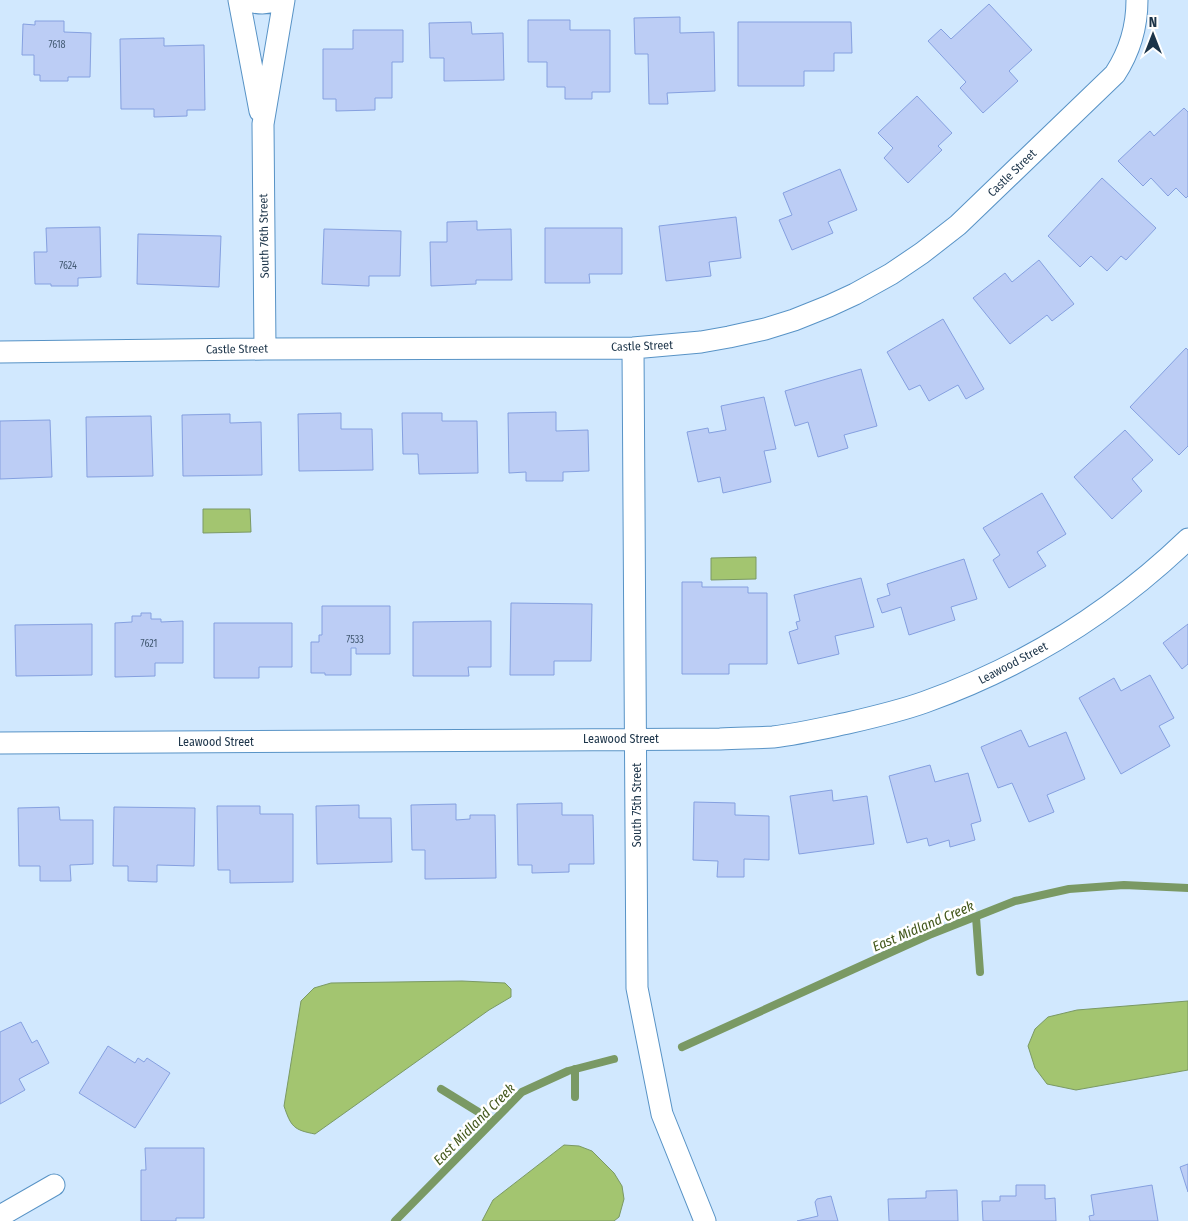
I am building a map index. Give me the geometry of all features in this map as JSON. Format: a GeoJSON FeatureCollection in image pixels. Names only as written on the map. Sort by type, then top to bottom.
{"type":"FeatureCollection","features":[{"type":"Feature","properties":{"kind":"street","name":"South 76th Street"},"geometry":{"type":"LineString","coordinates":[[239,0],[263,124]]}},
{"type":"Feature","properties":{"kind":"street"},"geometry":{"type":"LineString","coordinates":[[246,0],[261,4],[279,0]]}},
{"type":"Feature","properties":{"kind":"street","name":"South 76th Street"},"geometry":{"type":"LineString","coordinates":[[265,349],[263,124],[284,0]]}},
{"type":"Feature","properties":{"kind":"street","name":"Castle Street"},"geometry":{"type":"LineString","coordinates":[[0,352],[634,348],[702,342],[756,331],[794,320],[855,294],[891,274],[922,253],[958,224],[1115,74],[1124,60],[1131,42],[1136,25],[1137,0]]}},
{"type":"Feature","properties":{"kind":"street","name":"South 75th Street"},"geometry":{"type":"LineString","coordinates":[[634,348],[637,988],[662,1114],[705,1221]]}},
{"type":"Feature","properties":{"kind":"street","name":"Leawood Street"},"geometry":{"type":"LineString","coordinates":[[0,743],[720,739],[774,737],[822,729],[880,716],[924,703],[971,685],[1020,661],[1103,610],[1130,590],[1188,539]]}},
{"type":"Feature","properties":{"kind":"street"},"geometry":{"type":"LineString","coordinates":[[0,1216],[54,1186]]}},
{"type":"Feature","properties":{"kind":"shaded area"},"geometry":{"type":"Polygon","coordinates":[[[203,509],[250,509],[251,532],[203,533],[203,509]]]}},
{"type":"Feature","properties":{"kind":"shaded area"},"geometry":{"type":"Polygon","coordinates":[[[756,557],[756,579],[711,580],[711,558],[756,557]]]}},
{"type":"Feature","properties":{"kind":"shaded area"},"geometry":{"type":"Polygon","coordinates":[[[462,981],[505,983],[511,989],[511,997],[489,1010],[315,1134],[302,1131],[291,1123],[284,1106],[301,1001],[314,988],[331,983],[462,981]]]}},
{"type":"Feature","properties":{"kind":"shaded area"},"geometry":{"type":"Polygon","coordinates":[[[1188,1001],[1188,1070],[1076,1090],[1047,1084],[1035,1068],[1028,1046],[1035,1029],[1048,1017],[1077,1010],[1188,1001]]]}},
{"type":"Feature","properties":{"kind":"shaded area"},"geometry":{"type":"Polygon","coordinates":[[[564,1145],[579,1146],[592,1151],[614,1173],[622,1186],[624,1199],[619,1217],[614,1221],[482,1221],[493,1200],[564,1145]]]}},
{"type":"Feature","properties":{"kind":"building"},"geometry":{"type":"Polygon","coordinates":[[[989,4],[1032,50],[1009,71],[1018,81],[983,113],[960,88],[966,82],[928,41],[941,29],[951,39],[989,4]]]}},
{"type":"Feature","properties":{"kind":"building"},"geometry":{"type":"Polygon","coordinates":[[[680,17],[680,33],[714,32],[715,91],[667,93],[668,104],[649,104],[648,54],[635,54],[634,18],[680,17]]]}},
{"type":"Feature","properties":{"kind":"building"},"geometry":{"type":"Polygon","coordinates":[[[528,20],[570,20],[570,30],[610,30],[610,92],[592,92],[592,99],[565,99],[565,87],[547,87],[547,62],[528,62],[528,20]]]}},
{"type":"Feature","properties":{"kind":"building"},"geometry":{"type":"Polygon","coordinates":[[[35,21],[64,21],[64,32],[91,33],[90,77],[68,77],[68,81],[40,81],[40,75],[34,75],[34,55],[22,55],[23,24],[35,25],[35,21]]]}},
{"type":"Feature","properties":{"kind":"building"},"geometry":{"type":"Polygon","coordinates":[[[471,22],[472,34],[503,33],[504,80],[444,81],[444,58],[430,58],[429,23],[471,22]]]}},
{"type":"Feature","properties":{"kind":"building"},"geometry":{"type":"Polygon","coordinates":[[[738,22],[851,22],[852,53],[834,53],[834,71],[804,71],[804,86],[738,86],[738,22]]]}},
{"type":"Feature","properties":{"kind":"building"},"geometry":{"type":"Polygon","coordinates":[[[353,30],[403,30],[403,62],[392,62],[392,98],[375,98],[375,110],[336,111],[336,99],[323,99],[323,49],[353,49],[353,30]]]}},
{"type":"Feature","properties":{"kind":"building"},"geometry":{"type":"Polygon","coordinates":[[[164,38],[164,46],[204,45],[205,110],[187,110],[187,116],[154,117],[154,109],[121,109],[120,39],[164,38]]]}},
{"type":"Feature","properties":{"kind":"building"},"geometry":{"type":"Polygon","coordinates":[[[917,96],[952,133],[938,146],[942,150],[908,183],[884,158],[893,148],[878,133],[917,96]]]}},
{"type":"Feature","properties":{"kind":"building"},"geometry":{"type":"Polygon","coordinates":[[[1184,108],[1188,112],[1188,196],[1186,198],[1176,188],[1168,196],[1151,178],[1143,186],[1118,161],[1150,131],[1154,136],[1184,108]]]}},
{"type":"Feature","properties":{"kind":"building"},"geometry":{"type":"Polygon","coordinates":[[[840,169],[857,210],[828,222],[833,233],[792,250],[779,220],[792,215],[783,193],[840,169]]]}},
{"type":"Feature","properties":{"kind":"building"},"geometry":{"type":"Polygon","coordinates":[[[1102,178],[1156,228],[1126,260],[1121,256],[1107,271],[1091,256],[1080,267],[1048,236],[1102,178]]]}},
{"type":"Feature","properties":{"kind":"building"},"geometry":{"type":"Polygon","coordinates":[[[736,217],[741,258],[709,262],[711,276],[666,281],[659,226],[736,217]]]}},
{"type":"Feature","properties":{"kind":"building"},"geometry":{"type":"Polygon","coordinates":[[[477,221],[477,230],[511,229],[512,280],[476,280],[476,284],[431,286],[430,242],[447,242],[447,222],[477,221]]]}},
{"type":"Feature","properties":{"kind":"building"},"geometry":{"type":"Polygon","coordinates":[[[100,227],[101,277],[78,278],[78,286],[35,284],[34,252],[47,252],[46,228],[100,227]]]}},
{"type":"Feature","properties":{"kind":"building"},"geometry":{"type":"Polygon","coordinates":[[[545,228],[622,228],[622,274],[589,274],[590,283],[545,283],[545,228]]]}},
{"type":"Feature","properties":{"kind":"building"},"geometry":{"type":"Polygon","coordinates":[[[324,229],[401,231],[400,276],[369,276],[369,286],[322,284],[324,229]]]}},
{"type":"Feature","properties":{"kind":"building"},"geometry":{"type":"Polygon","coordinates":[[[138,234],[221,236],[219,287],[137,284],[138,234]]]}},
{"type":"Feature","properties":{"kind":"building"},"geometry":{"type":"Polygon","coordinates":[[[1039,260],[1074,304],[1052,321],[1047,315],[1010,344],[973,298],[1005,273],[1012,282],[1039,260]]]}},
{"type":"Feature","properties":{"kind":"building"},"geometry":{"type":"Polygon","coordinates":[[[943,319],[984,389],[966,399],[958,385],[929,401],[920,385],[909,390],[887,352],[943,319]]]}},
{"type":"Feature","properties":{"kind":"building"},"geometry":{"type":"Polygon","coordinates":[[[1186,348],[1188,350],[1188,446],[1179,455],[1130,407],[1186,348]]]}},
{"type":"Feature","properties":{"kind":"building"},"geometry":{"type":"Polygon","coordinates":[[[861,369],[877,426],[844,435],[848,448],[818,457],[808,422],[795,426],[785,391],[861,369]]]}},
{"type":"Feature","properties":{"kind":"building"},"geometry":{"type":"Polygon","coordinates":[[[764,397],[776,449],[764,451],[771,482],[723,493],[720,477],[698,482],[687,432],[708,428],[709,433],[726,430],[721,406],[764,397]]]}},
{"type":"Feature","properties":{"kind":"building"},"geometry":{"type":"Polygon","coordinates":[[[556,412],[556,431],[588,430],[589,471],[563,472],[563,481],[526,481],[526,472],[509,473],[508,413],[556,412]]]}},
{"type":"Feature","properties":{"kind":"building"},"geometry":{"type":"Polygon","coordinates":[[[341,413],[341,429],[372,429],[373,470],[299,471],[298,414],[341,413]]]}},
{"type":"Feature","properties":{"kind":"building"},"geometry":{"type":"Polygon","coordinates":[[[402,413],[442,413],[442,421],[477,421],[478,473],[419,474],[418,454],[403,454],[402,413]]]}},
{"type":"Feature","properties":{"kind":"building"},"geometry":{"type":"Polygon","coordinates":[[[230,414],[230,423],[261,422],[262,475],[183,476],[182,415],[230,414]]]}},
{"type":"Feature","properties":{"kind":"building"},"geometry":{"type":"Polygon","coordinates":[[[151,416],[153,476],[87,477],[86,417],[151,416]]]}},
{"type":"Feature","properties":{"kind":"building"},"geometry":{"type":"Polygon","coordinates":[[[50,420],[52,477],[0,479],[0,421],[50,420]]]}},
{"type":"Feature","properties":{"kind":"building"},"geometry":{"type":"Polygon","coordinates":[[[1125,430],[1153,460],[1132,479],[1142,491],[1112,519],[1074,477],[1125,430]]]}},
{"type":"Feature","properties":{"kind":"building"},"geometry":{"type":"Polygon","coordinates":[[[1042,493],[1066,534],[1037,552],[1046,566],[1009,588],[993,560],[1000,555],[983,528],[1042,493]]]}},
{"type":"Feature","properties":{"kind":"building"},"geometry":{"type":"Polygon","coordinates":[[[964,559],[977,599],[951,607],[955,620],[909,635],[901,607],[882,613],[877,599],[890,595],[887,584],[964,559]]]}},
{"type":"Feature","properties":{"kind":"building"},"geometry":{"type":"Polygon","coordinates":[[[861,578],[874,627],[835,636],[839,654],[798,664],[789,632],[798,629],[796,622],[800,621],[794,595],[861,578]]]}},
{"type":"Feature","properties":{"kind":"building"},"geometry":{"type":"Polygon","coordinates":[[[682,582],[702,582],[702,587],[748,587],[748,593],[767,593],[767,664],[729,664],[729,674],[682,674],[682,582]]]}},
{"type":"Feature","properties":{"kind":"building"},"geometry":{"type":"Polygon","coordinates":[[[511,603],[592,604],[591,661],[554,661],[554,675],[510,675],[511,603]]]}},
{"type":"Feature","properties":{"kind":"building"},"geometry":{"type":"Polygon","coordinates":[[[322,606],[390,606],[390,654],[356,654],[356,648],[351,648],[351,675],[311,673],[311,642],[319,642],[319,635],[322,635],[322,606]]]}},
{"type":"Feature","properties":{"kind":"building"},"geometry":{"type":"Polygon","coordinates":[[[141,613],[151,613],[151,619],[161,619],[161,622],[183,621],[183,663],[155,663],[155,676],[115,677],[115,623],[132,622],[132,616],[141,616],[141,613]]]}},
{"type":"Feature","properties":{"kind":"building"},"geometry":{"type":"Polygon","coordinates":[[[491,621],[491,667],[468,667],[469,676],[413,676],[413,622],[491,621]]]}},
{"type":"Feature","properties":{"kind":"building"},"geometry":{"type":"Polygon","coordinates":[[[214,623],[292,623],[292,667],[259,667],[259,678],[214,678],[214,623]]]}},
{"type":"Feature","properties":{"kind":"building"},"geometry":{"type":"Polygon","coordinates":[[[92,624],[92,675],[16,676],[15,625],[92,624]]]}},
{"type":"Feature","properties":{"kind":"building"},"geometry":{"type":"Polygon","coordinates":[[[1188,624],[1188,664],[1182,669],[1163,643],[1188,624]]]}},
{"type":"Feature","properties":{"kind":"building"},"geometry":{"type":"Polygon","coordinates":[[[1150,675],[1174,718],[1159,726],[1170,746],[1121,774],[1079,698],[1114,678],[1121,691],[1150,675]]]}},
{"type":"Feature","properties":{"kind":"building"},"geometry":{"type":"Polygon","coordinates":[[[1021,730],[1029,747],[1066,732],[1085,779],[1047,795],[1054,812],[1029,822],[1012,783],[998,788],[981,747],[1021,730]]]}},
{"type":"Feature","properties":{"kind":"building"},"geometry":{"type":"Polygon","coordinates":[[[930,765],[935,782],[968,773],[981,821],[971,824],[975,840],[950,847],[949,840],[929,846],[927,838],[907,843],[889,776],[930,765]]]}},
{"type":"Feature","properties":{"kind":"building"},"geometry":{"type":"Polygon","coordinates":[[[832,790],[833,801],[867,796],[874,844],[799,854],[790,796],[832,790]]]}},
{"type":"Feature","properties":{"kind":"building"},"geometry":{"type":"Polygon","coordinates":[[[694,802],[735,803],[735,815],[769,816],[769,860],[744,859],[744,877],[717,877],[718,861],[693,860],[694,802]]]}},
{"type":"Feature","properties":{"kind":"building"},"geometry":{"type":"Polygon","coordinates":[[[562,803],[562,815],[593,815],[594,864],[569,864],[569,872],[532,873],[532,865],[518,865],[517,804],[562,803]]]}},
{"type":"Feature","properties":{"kind":"building"},"geometry":{"type":"Polygon","coordinates":[[[456,804],[456,820],[470,819],[470,815],[495,815],[496,878],[425,879],[425,850],[412,850],[411,805],[456,804]]]}},
{"type":"Feature","properties":{"kind":"building"},"geometry":{"type":"Polygon","coordinates":[[[359,805],[359,818],[391,818],[392,862],[317,864],[316,806],[359,805]]]}},
{"type":"Feature","properties":{"kind":"building"},"geometry":{"type":"Polygon","coordinates":[[[217,806],[260,806],[260,814],[293,814],[293,882],[230,883],[230,870],[218,870],[217,806]]]}},
{"type":"Feature","properties":{"kind":"building"},"geometry":{"type":"Polygon","coordinates":[[[59,807],[60,820],[93,820],[93,864],[70,865],[71,881],[40,881],[40,866],[19,866],[18,808],[59,807]]]}},
{"type":"Feature","properties":{"kind":"building"},"geometry":{"type":"Polygon","coordinates":[[[114,807],[195,808],[194,866],[157,865],[157,882],[128,881],[128,866],[113,866],[114,807]]]}},
{"type":"Feature","properties":{"kind":"building"},"geometry":{"type":"Polygon","coordinates":[[[21,1022],[32,1043],[37,1040],[49,1063],[19,1079],[25,1090],[0,1104],[0,1032],[21,1022]]]}},
{"type":"Feature","properties":{"kind":"building"},"geometry":{"type":"Polygon","coordinates":[[[108,1046],[135,1063],[138,1058],[144,1062],[147,1058],[170,1073],[135,1128],[79,1093],[108,1046]]]}},
{"type":"Feature","properties":{"kind":"building"},"geometry":{"type":"Polygon","coordinates":[[[145,1148],[204,1148],[204,1218],[176,1218],[176,1221],[141,1221],[141,1170],[146,1170],[145,1148]]]}},
{"type":"Feature","properties":{"kind":"building"},"geometry":{"type":"Polygon","coordinates":[[[1188,1164],[1188,1192],[1180,1167],[1188,1164]]]}},
{"type":"Feature","properties":{"kind":"building"},"geometry":{"type":"Polygon","coordinates":[[[1016,1185],[1045,1185],[1045,1199],[1055,1198],[1056,1221],[983,1221],[982,1201],[1000,1201],[1000,1196],[1016,1196],[1016,1185]]]}},
{"type":"Feature","properties":{"kind":"building"},"geometry":{"type":"Polygon","coordinates":[[[1152,1185],[1158,1221],[1090,1221],[1089,1216],[1094,1215],[1091,1195],[1152,1185]]]}},
{"type":"Feature","properties":{"kind":"building"},"geometry":{"type":"Polygon","coordinates":[[[957,1190],[958,1221],[889,1221],[888,1199],[926,1198],[926,1191],[957,1190]]]}},
{"type":"Feature","properties":{"kind":"building"},"geometry":{"type":"Polygon","coordinates":[[[831,1196],[838,1221],[797,1221],[818,1216],[815,1202],[817,1199],[831,1196]]]}},
{"type":"Feature","properties":{"kind":"waterway","name":"East Midland Creek"},"geometry":{"type":"LineString","coordinates":[[682,1047],[929,935],[1015,901],[1069,889],[1124,885],[1188,888]]}},
{"type":"Feature","properties":{"kind":"waterway"},"geometry":{"type":"LineString","coordinates":[[976,917],[980,972]]}},
{"type":"Feature","properties":{"kind":"waterway","name":"East Midland Creek"},"geometry":{"type":"LineString","coordinates":[[395,1221],[522,1092],[568,1071],[614,1059]]}},
{"type":"Feature","properties":{"kind":"waterway"},"geometry":{"type":"LineString","coordinates":[[575,1069],[575,1097]]}},
{"type":"Feature","properties":{"kind":"waterway"},"geometry":{"type":"LineString","coordinates":[[441,1089],[493,1121]]}}]}
